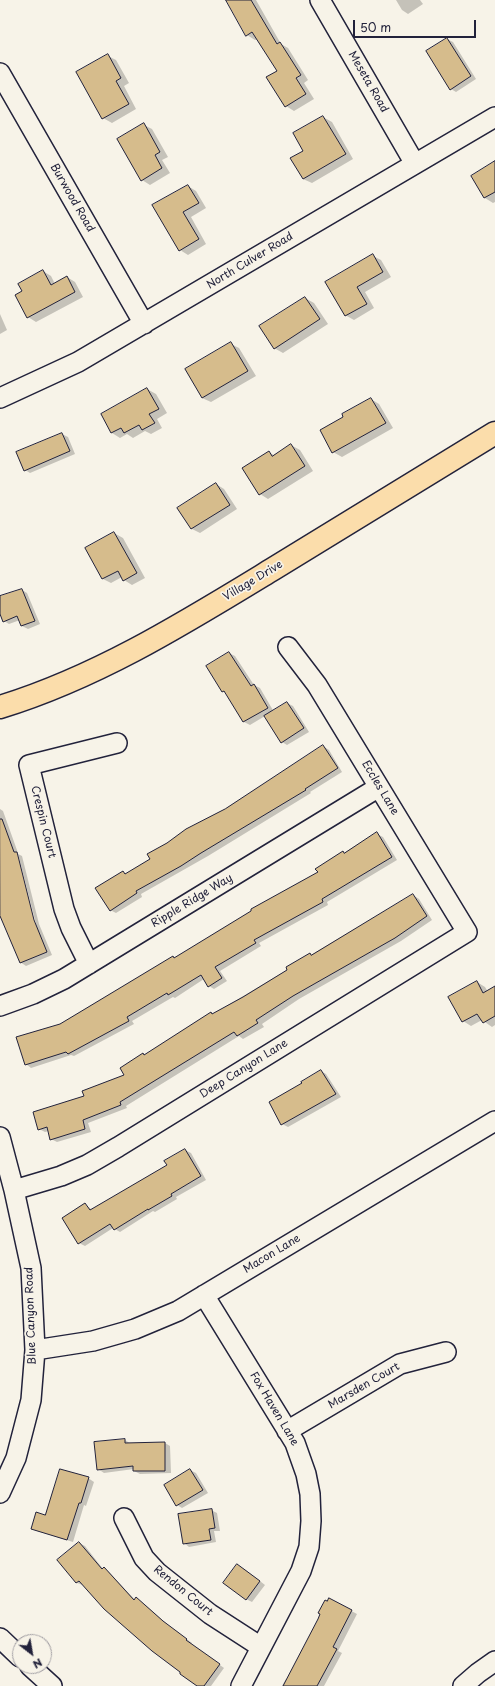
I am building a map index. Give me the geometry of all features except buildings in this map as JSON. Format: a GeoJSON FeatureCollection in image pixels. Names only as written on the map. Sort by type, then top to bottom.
{"type":"FeatureCollection","features":[{"type":"Feature","properties":{"kind":"main road","name":"Village Drive"},"geometry":{"type":"LineString","coordinates":[[0,707],[74,679],[130,653],[187,622],[495,434]]}},
{"type":"Feature","properties":{"kind":"street","name":"Meseta Road"},"geometry":{"type":"LineString","coordinates":[[320,0],[415,164]]}},
{"type":"Feature","properties":{"kind":"street","name":"Burwood Road"},"geometry":{"type":"LineString","coordinates":[[0,73],[144,324]]}},
{"type":"Feature","properties":{"kind":"street","name":"North Culver Road"},"geometry":{"type":"LineString","coordinates":[[0,398],[78,362],[495,117]]}},
{"type":"Feature","properties":{"kind":"street","name":"Eccles Lane"},"geometry":{"type":"LineString","coordinates":[[288,647],[317,685],[467,932]]}},
{"type":"Feature","properties":{"kind":"street","name":"Crespin Court"},"geometry":{"type":"LineString","coordinates":[[89,964],[71,928],[64,909],[29,765],[117,743]]}},
{"type":"Feature","properties":{"kind":"street","name":"Ripple Ridge Way"},"geometry":{"type":"LineString","coordinates":[[0,1006],[33,994],[64,979],[379,787]]}},
{"type":"Feature","properties":{"kind":"street","name":"Deep Canyon Lane"},"geometry":{"type":"LineString","coordinates":[[14,1190],[68,1173],[118,1147],[467,932]]}},
{"type":"Feature","properties":{"kind":"street","name":"Macon Lane"},"geometry":{"type":"LineString","coordinates":[[35,1350],[93,1342],[135,1329],[178,1311],[495,1121]]}},
{"type":"Feature","properties":{"kind":"street","name":"Blue Canyon Road"},"geometry":{"type":"LineString","coordinates":[[0,1137],[14,1190],[31,1268],[35,1350],[31,1400],[16,1458],[0,1493]]}},
{"type":"Feature","properties":{"kind":"street","name":"Fox Haven Lane"},"geometry":{"type":"LineString","coordinates":[[204,1295],[295,1443],[306,1474],[310,1494],[311,1521],[309,1547],[301,1571],[241,1686]]}},
{"type":"Feature","properties":{"kind":"street","name":"Marsden Court"},"geometry":{"type":"LineString","coordinates":[[287,1430],[400,1364],[446,1352]]}},
{"type":"Feature","properties":{"kind":"street","name":"Rendon Court"},"geometry":{"type":"LineString","coordinates":[[124,1518],[144,1558],[157,1572],[210,1614],[261,1647]]}},
{"type":"Feature","properties":{"kind":"street"},"geometry":{"type":"LineString","coordinates":[[0,1638],[12,1649]]}},
{"type":"Feature","properties":{"kind":"street"},"geometry":{"type":"LineString","coordinates":[[463,1686],[495,1661]]}},
{"type":"Feature","properties":{"kind":"street"},"geometry":{"type":"LineString","coordinates":[[39,1674],[52,1686]]}}]}
